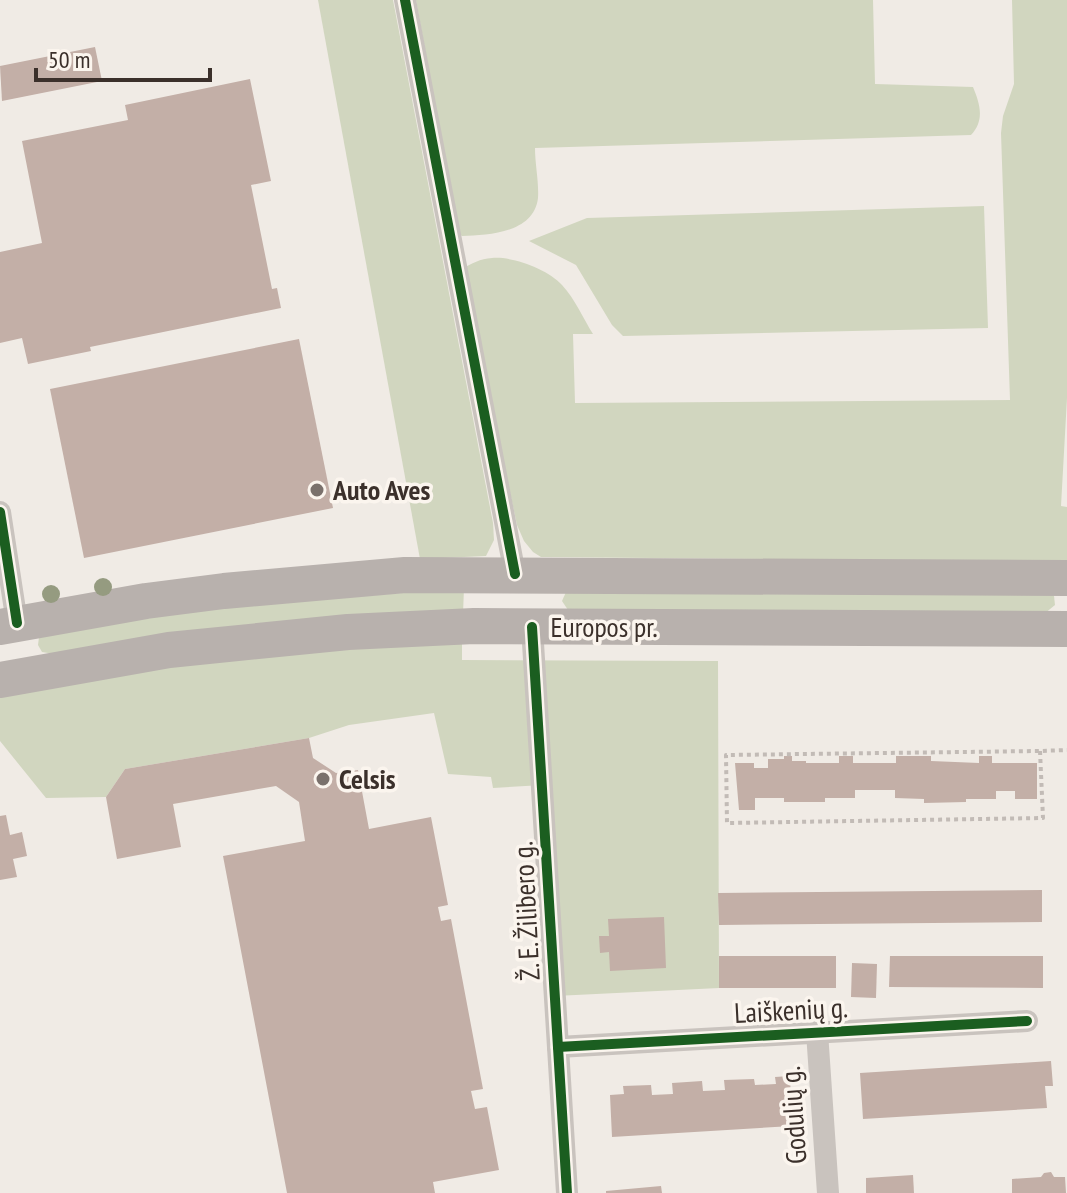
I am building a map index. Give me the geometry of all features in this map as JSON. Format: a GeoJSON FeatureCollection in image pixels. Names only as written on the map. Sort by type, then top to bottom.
{"type":"FeatureCollection","features":[{"type":"Feature","properties":{"kind":"main road"},"geometry":{"type":"LineString","coordinates":[[522,574],[532,627]]}},
{"type":"Feature","properties":{"kind":"main road","name":"Europos pr."},"geometry":{"type":"LineString","coordinates":[[9,625],[146,601],[239,589],[405,575],[1067,578]]}},
{"type":"Feature","properties":{"kind":"main road"},"geometry":{"type":"LineString","coordinates":[[9,625],[13,678]]}},
{"type":"Feature","properties":{"kind":"main road","name":"Europos pr."},"geometry":{"type":"LineString","coordinates":[[13,678],[169,650],[256,640],[474,626],[1067,629]]}},
{"type":"Feature","properties":{"kind":"street"},"geometry":{"type":"LineString","coordinates":[[405,0],[522,574]]}},
{"type":"Feature","properties":{"kind":"street"},"geometry":{"type":"LineString","coordinates":[[0,512],[9,625]]}},
{"type":"Feature","properties":{"kind":"street","name":"Ž. E. Žilibero g."},"geometry":{"type":"LineString","coordinates":[[532,627],[567,1193]]}},
{"type":"Feature","properties":{"kind":"street","name":"Laiškenių g."},"geometry":{"type":"LineString","coordinates":[[558,1047],[1027,1021]]}},
{"type":"Feature","properties":{"kind":"street","name":"Godulių g."},"geometry":{"type":"LineString","coordinates":[[817,1032],[828,1193]]}},
{"type":"Feature","properties":{"kind":"path"},"geometry":{"type":"LineString","coordinates":[[1040,751],[1043,818],[727,823],[726,755],[1067,750]]}},
{"type":"Feature","properties":{"kind":"green space"},"geometry":{"type":"Polygon","coordinates":[[[318,0],[393,0],[493,523],[494,540],[486,556],[420,559],[318,0]]]}},
{"type":"Feature","properties":{"kind":"green space"},"geometry":{"type":"Polygon","coordinates":[[[416,0],[873,0],[875,84],[973,87],[980,118],[971,135],[535,148],[538,198],[535,210],[528,219],[509,230],[462,236],[459,234],[416,0]]]}},
{"type":"Feature","properties":{"kind":"green space"},"geometry":{"type":"Polygon","coordinates":[[[1012,0],[1067,0],[1067,398],[1061,506],[1067,507],[1067,562],[541,557],[533,552],[517,525],[462,269],[480,260],[500,258],[529,265],[556,279],[571,296],[593,334],[573,334],[575,403],[1010,400],[1001,133],[1003,116],[1014,84],[1012,0]]]}},
{"type":"Feature","properties":{"kind":"green space"},"geometry":{"type":"Polygon","coordinates":[[[984,206],[988,328],[623,336],[612,325],[576,265],[529,241],[587,218],[984,206]]]}},
{"type":"Feature","properties":{"kind":"green space"},"geometry":{"type":"Polygon","coordinates":[[[464,588],[463,614],[54,654],[42,652],[38,645],[39,637],[161,612],[464,588]]]}},
{"type":"Feature","properties":{"kind":"green space"},"geometry":{"type":"Polygon","coordinates":[[[1046,591],[1054,596],[1055,605],[1044,614],[570,613],[562,601],[566,592],[1046,591]]]}},
{"type":"Feature","properties":{"kind":"green space"},"geometry":{"type":"Polygon","coordinates":[[[462,640],[462,660],[718,661],[719,988],[555,996],[543,785],[493,788],[491,777],[448,774],[434,713],[349,725],[309,738],[125,769],[106,797],[46,798],[0,741],[0,695],[246,654],[462,640]]]}},
{"type":"Feature","properties":{"kind":"building"},"geometry":{"type":"Polygon","coordinates":[[[95,47],[102,81],[2,101],[0,66],[95,47]]]}},
{"type":"Feature","properties":{"kind":"building"},"geometry":{"type":"Polygon","coordinates":[[[250,79],[271,181],[251,185],[272,289],[277,288],[281,308],[90,347],[91,351],[28,364],[22,338],[0,343],[0,252],[42,243],[22,141],[128,120],[125,105],[250,79]]]}},
{"type":"Feature","properties":{"kind":"building"},"geometry":{"type":"Polygon","coordinates":[[[299,339],[333,508],[84,558],[50,389],[299,339]]]}},
{"type":"Feature","properties":{"kind":"building"},"geometry":{"type":"Polygon","coordinates":[[[309,738],[313,758],[336,773],[358,770],[369,829],[431,817],[448,905],[438,907],[441,921],[451,919],[483,1089],[471,1091],[475,1109],[487,1107],[499,1170],[433,1182],[435,1193],[287,1193],[223,856],[305,841],[299,802],[276,786],[173,804],[181,847],[117,859],[106,797],[125,769],[309,738]]]}},
{"type":"Feature","properties":{"kind":"building"},"geometry":{"type":"Polygon","coordinates":[[[784,756],[792,756],[792,761],[806,763],[839,763],[839,756],[853,756],[853,763],[896,763],[896,756],[931,756],[931,761],[979,763],[979,756],[992,756],[992,763],[1037,763],[1037,799],[1015,799],[1015,791],[996,791],[996,799],[924,803],[924,799],[895,798],[895,790],[855,790],[855,798],[825,798],[825,802],[755,798],[755,810],[739,810],[735,763],[754,763],[754,768],[768,768],[768,759],[784,759],[784,756]]]}},
{"type":"Feature","properties":{"kind":"building"},"geometry":{"type":"Polygon","coordinates":[[[6,815],[10,835],[22,832],[27,856],[13,859],[17,877],[0,880],[0,816],[6,815]]]}},
{"type":"Feature","properties":{"kind":"building"},"geometry":{"type":"Polygon","coordinates":[[[1042,890],[1042,922],[719,925],[718,893],[1042,890]]]}},
{"type":"Feature","properties":{"kind":"building"},"geometry":{"type":"Polygon","coordinates":[[[664,917],[666,968],[610,971],[609,952],[600,953],[599,936],[609,936],[608,919],[664,917]]]}},
{"type":"Feature","properties":{"kind":"building"},"geometry":{"type":"Polygon","coordinates":[[[719,956],[836,956],[836,988],[719,988],[719,956]]]}},
{"type":"Feature","properties":{"kind":"building"},"geometry":{"type":"Polygon","coordinates":[[[890,956],[1043,956],[1043,988],[889,987],[890,956]]]}},
{"type":"Feature","properties":{"kind":"building"},"geometry":{"type":"Polygon","coordinates":[[[852,963],[877,964],[876,998],[851,997],[852,963]]]}},
{"type":"Feature","properties":{"kind":"building"},"geometry":{"type":"Polygon","coordinates":[[[1051,1061],[1053,1086],[1045,1086],[1047,1108],[863,1119],[860,1073],[1051,1061]]]}},
{"type":"Feature","properties":{"kind":"building"},"geometry":{"type":"Polygon","coordinates":[[[790,1076],[792,1126],[612,1137],[610,1095],[624,1094],[623,1086],[651,1085],[652,1095],[673,1094],[672,1083],[702,1081],[703,1091],[725,1090],[724,1080],[754,1079],[755,1085],[776,1084],[775,1077],[790,1076]]]}},
{"type":"Feature","properties":{"kind":"building"},"geometry":{"type":"Polygon","coordinates":[[[1051,1172],[1054,1177],[1065,1177],[1066,1193],[1012,1193],[1012,1179],[1041,1177],[1051,1172]]]}},
{"type":"Feature","properties":{"kind":"building"},"geometry":{"type":"Polygon","coordinates":[[[913,1175],[914,1193],[866,1193],[866,1178],[913,1175]]]}},
{"type":"Feature","properties":{"kind":"building"},"geometry":{"type":"Polygon","coordinates":[[[661,1186],[662,1193],[606,1193],[606,1191],[661,1186]]]}},
{"type":"Feature","properties":{"kind":"cycle path"},"geometry":{"type":"LineString","coordinates":[[405,0],[515,574]]}},
{"type":"Feature","properties":{"kind":"cycle path"},"geometry":{"type":"LineString","coordinates":[[0,512],[17,623]]}},
{"type":"Feature","properties":{"kind":"cycle path"},"geometry":{"type":"LineString","coordinates":[[532,627],[567,1193]]}},
{"type":"Feature","properties":{"kind":"cycle path"},"geometry":{"type":"LineString","coordinates":[[558,1047],[1027,1021]]}},
{"type":"Feature","properties":{"kind":"place","name":"Auto Aves"},"geometry":{"type":"Point","coordinates":[317,490]}},
{"type":"Feature","properties":{"kind":"place","name":"Celsis"},"geometry":{"type":"Point","coordinates":[323,779]}}]}
